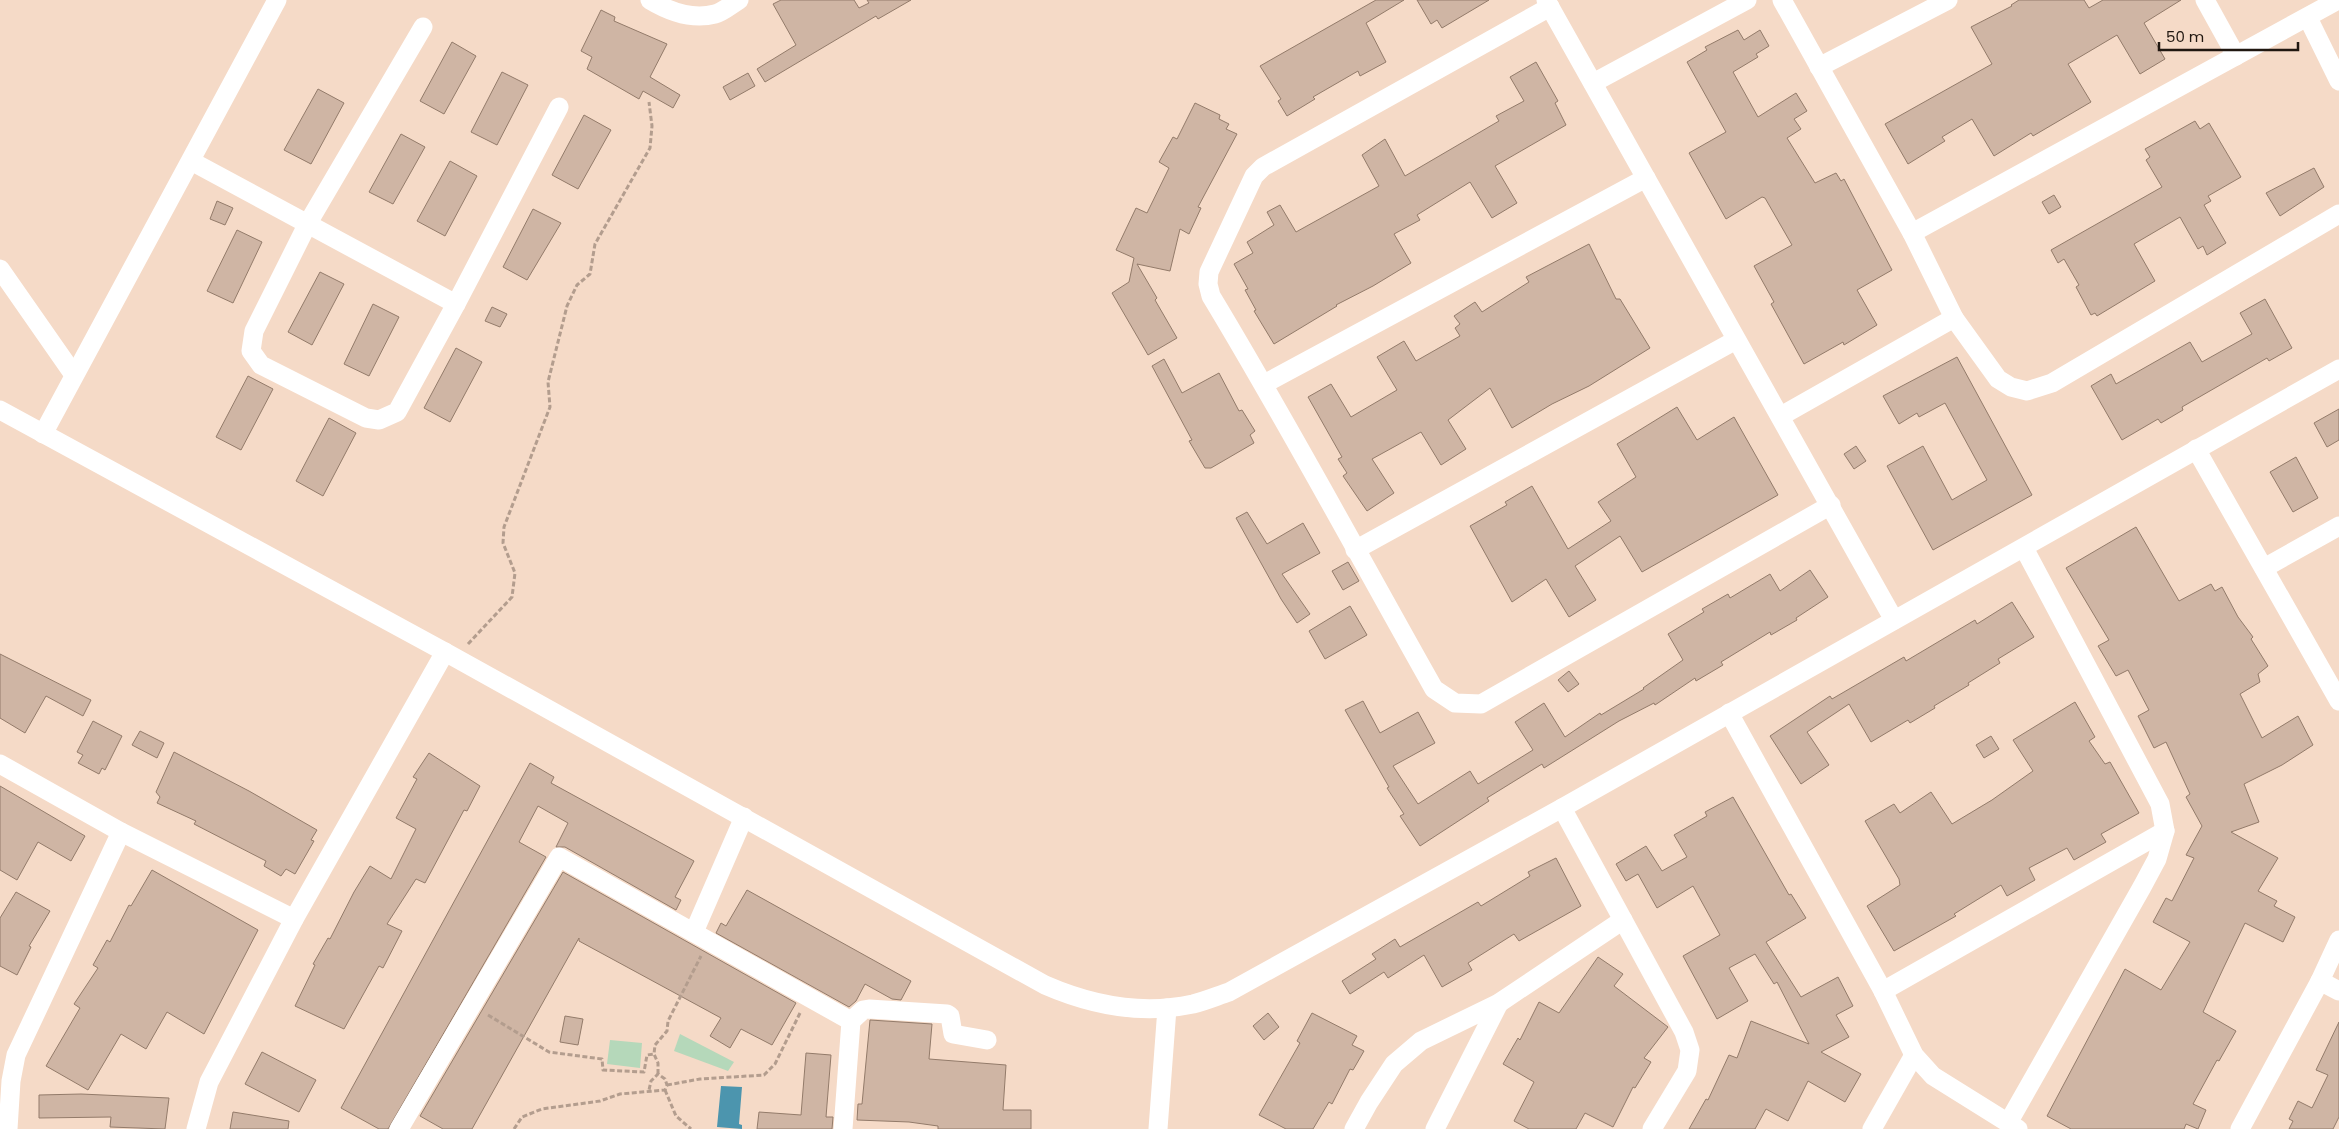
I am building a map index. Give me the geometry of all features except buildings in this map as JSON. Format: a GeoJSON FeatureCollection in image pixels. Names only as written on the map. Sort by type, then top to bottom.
{"type":"FeatureCollection","features":[{"type":"Feature","properties":{"kind":"street"},"geometry":{"type":"LineString","coordinates":[[43,434],[277,0]]}},
{"type":"Feature","properties":{"kind":"street"},"geometry":{"type":"LineString","coordinates":[[650,0],[667,10],[699,16],[716,14],[739,0]]}},
{"type":"Feature","properties":{"kind":"street"},"geometry":{"type":"LineString","coordinates":[[1593,83],[1747,0]]}},
{"type":"Feature","properties":{"kind":"street"},"geometry":{"type":"LineString","coordinates":[[1782,0],[1912,233],[1954,318],[1998,379],[2011,387],[2028,391],[2052,383],[2339,214]]}},
{"type":"Feature","properties":{"kind":"street"},"geometry":{"type":"LineString","coordinates":[[1819,67],[1948,0]]}},
{"type":"Feature","properties":{"kind":"street"},"geometry":{"type":"LineString","coordinates":[[2205,0],[2236,56]]}},
{"type":"Feature","properties":{"kind":"street"},"geometry":{"type":"LineString","coordinates":[[1912,233],[2338,0]]}},
{"type":"Feature","properties":{"kind":"street"},"geometry":{"type":"LineString","coordinates":[[1831,505],[1481,704],[1455,703],[1434,689],[1264,384],[1210,296],[1209,272],[1254,176],[1263,167],[1548,3],[1736,340],[1831,505],[1894,620]]}},
{"type":"Feature","properties":{"kind":"street"},"geometry":{"type":"LineString","coordinates":[[2308,18],[2339,82]]}},
{"type":"Feature","properties":{"kind":"street"},"geometry":{"type":"LineString","coordinates":[[424,27],[308,223],[254,330],[251,351],[261,364],[366,418],[380,420],[397,412],[559,107]]}},
{"type":"Feature","properties":{"kind":"street"},"geometry":{"type":"LineString","coordinates":[[191,161],[456,304]]}},
{"type":"Feature","properties":{"kind":"street"},"geometry":{"type":"LineString","coordinates":[[1264,384],[1646,178]]}},
{"type":"Feature","properties":{"kind":"street"},"geometry":{"type":"LineString","coordinates":[[0,269],[74,375]]}},
{"type":"Feature","properties":{"kind":"street"},"geometry":{"type":"LineString","coordinates":[[1780,416],[1954,318]]}},
{"type":"Feature","properties":{"kind":"street"},"geometry":{"type":"LineString","coordinates":[[1355,550],[1736,340]]}},
{"type":"Feature","properties":{"kind":"street"},"geometry":{"type":"LineString","coordinates":[[0,410],[450,654],[1046,985],[1071,996],[1124,1007],[1167,1008],[1194,1004],[1229,992],[1562,808],[2339,369]]}},
{"type":"Feature","properties":{"kind":"street"},"geometry":{"type":"LineString","coordinates":[[2196,449],[2339,701]]}},
{"type":"Feature","properties":{"kind":"street"},"geometry":{"type":"LineString","coordinates":[[2264,568],[2339,526]]}},
{"type":"Feature","properties":{"kind":"street"},"geometry":{"type":"LineString","coordinates":[[1729,713],[1883,991],[1914,1055],[1933,1076],[2013,1126],[2157,859],[2165,830],[2160,804],[2024,548]]}},
{"type":"Feature","properties":{"kind":"street"},"geometry":{"type":"LineString","coordinates":[[196,1129],[209,1082],[294,919],[450,654]]}},
{"type":"Feature","properties":{"kind":"street"},"geometry":{"type":"LineString","coordinates":[[0,764],[121,832],[294,919]]}},
{"type":"Feature","properties":{"kind":"street"},"geometry":{"type":"LineString","coordinates":[[1562,808],[1684,1032],[1690,1050],[1687,1071],[1652,1129]]}},
{"type":"Feature","properties":{"kind":"street"},"geometry":{"type":"LineString","coordinates":[[702,936],[744,817]]}},
{"type":"Feature","properties":{"kind":"street"},"geometry":{"type":"LineString","coordinates":[[1883,991],[2165,830]]}},
{"type":"Feature","properties":{"kind":"street"},"geometry":{"type":"LineString","coordinates":[[8,1129],[11,1080],[16,1054],[121,832]]}},
{"type":"Feature","properties":{"kind":"street"},"geometry":{"type":"LineString","coordinates":[[400,1129],[559,858],[852,1021]]}},
{"type":"Feature","properties":{"kind":"street"},"geometry":{"type":"LineString","coordinates":[[1354,1129],[1394,1064],[1421,1041],[1499,1003],[1623,920]]}},
{"type":"Feature","properties":{"kind":"street"},"geometry":{"type":"LineString","coordinates":[[2240,1129],[2320,980],[2339,940]]}},
{"type":"Feature","properties":{"kind":"street"},"geometry":{"type":"LineString","coordinates":[[2320,980],[2339,991]]}},
{"type":"Feature","properties":{"kind":"street"},"geometry":{"type":"LineString","coordinates":[[1434,1129],[1499,1003]]}},
{"type":"Feature","properties":{"kind":"street"},"geometry":{"type":"LineString","coordinates":[[1158,1129],[1167,1008]]}},
{"type":"Feature","properties":{"kind":"street"},"geometry":{"type":"LineString","coordinates":[[843,1129],[852,1021],[863,1010],[947,1014],[950,1016],[953,1034],[987,1040]]}},
{"type":"Feature","properties":{"kind":"street"},"geometry":{"type":"LineString","coordinates":[[1872,1129],[1914,1055]]}},
{"type":"Feature","properties":{"kind":"path"},"geometry":{"type":"LineString","coordinates":[[450,654],[481,632],[512,597],[515,573],[503,543],[504,527],[550,407],[548,382],[567,306],[577,284],[590,274],[595,244],[650,148],[652,126],[649,102]]}},
{"type":"Feature","properties":{"kind":"path"},"geometry":{"type":"LineString","coordinates":[[649,1090],[651,1081],[658,1074],[658,1064],[654,1054],[655,1045],[667,1031],[668,1021],[702,936]]}},
{"type":"Feature","properties":{"kind":"path"},"geometry":{"type":"LineString","coordinates":[[667,1085],[700,1079],[764,1075],[775,1064],[808,996]]}},
{"type":"Feature","properties":{"kind":"path"},"geometry":{"type":"LineString","coordinates":[[472,1005],[549,1052],[602,1059],[603,1070],[644,1072],[647,1055],[654,1054]]}},
{"type":"Feature","properties":{"kind":"path"},"geometry":{"type":"LineString","coordinates":[[658,1074],[665,1079],[667,1085],[665,1090],[676,1116],[691,1129]]}},
{"type":"Feature","properties":{"kind":"path"},"geometry":{"type":"LineString","coordinates":[[514,1129],[522,1117],[542,1109],[600,1101],[620,1094],[649,1090],[657,1093],[665,1090]]}},
{"type":"Feature","properties":{"kind":"green space"},"geometry":{"type":"Polygon","coordinates":[[[680,1034],[734,1062],[728,1071],[674,1051],[680,1034]]]}},
{"type":"Feature","properties":{"kind":"green space"},"geometry":{"type":"Polygon","coordinates":[[[610,1040],[642,1043],[640,1068],[607,1064],[610,1040]]]}},
{"type":"Feature","properties":{"kind":"water"},"geometry":{"type":"Polygon","coordinates":[[[721,1086],[742,1087],[739,1124],[742,1125],[742,1129],[717,1127],[721,1086]]]}}]}
